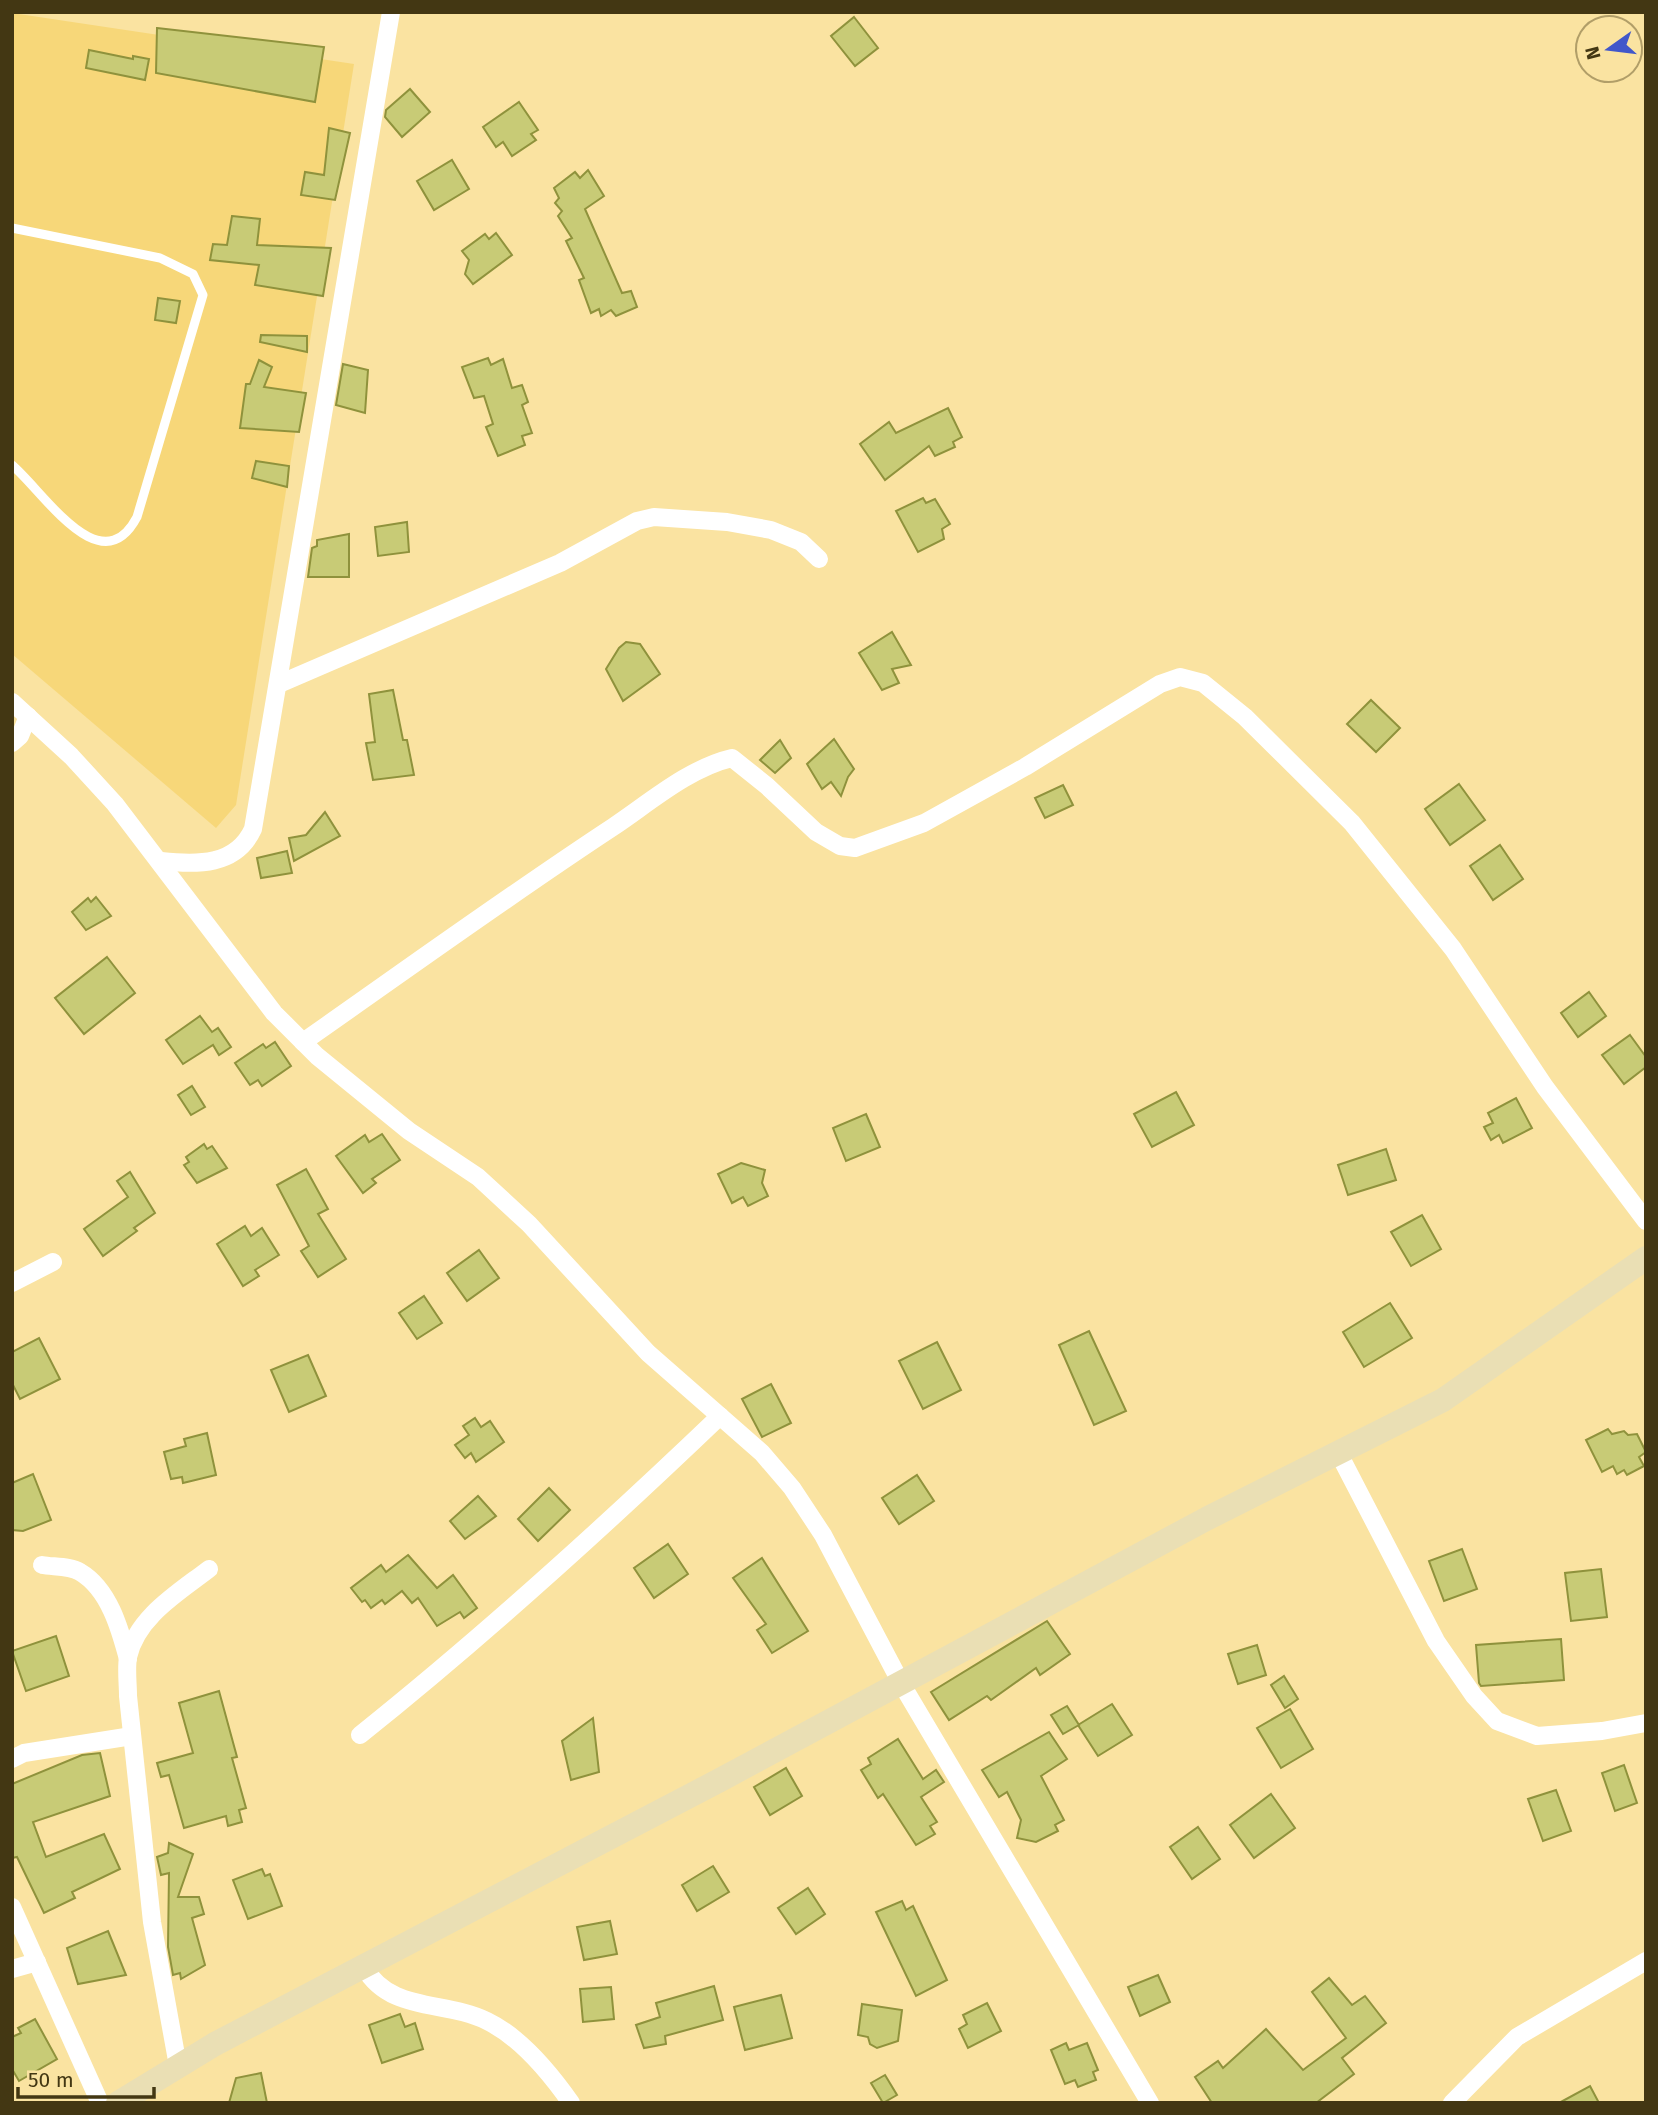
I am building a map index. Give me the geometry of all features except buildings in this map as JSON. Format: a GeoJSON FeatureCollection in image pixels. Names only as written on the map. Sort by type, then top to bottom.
{"type":"FeatureCollection","features":[{"type":"Feature","properties":{"kind":"street"},"geometry":{"type":"LineString","coordinates":[[160,861],[180,863],[222,858],[237,853],[246,845],[253,829],[391,12]]}},
{"type":"Feature","properties":{"kind":"street"},"geometry":{"type":"LineString","coordinates":[[279,684],[560,562],[638,521],[654,517],[727,522],[771,530],[801,542],[819,559]]}},
{"type":"Feature","properties":{"kind":"street"},"geometry":{"type":"LineString","coordinates":[[303,1042],[543,873],[718,761],[732,758],[816,832],[840,846],[855,848],[924,823],[1026,767],[1151,688],[1180,677],[1203,683],[1245,716],[1352,823],[1452,949],[1545,1087],[1646,1220]]}},
{"type":"Feature","properties":{"kind":"street"},"geometry":{"type":"LineString","coordinates":[[12,702],[88,775],[160,861],[274,1013],[303,1042],[409,1131],[478,1177],[529,1224],[648,1353],[762,1453],[792,1488],[823,1535],[901,1683],[1150,2103]]}},
{"type":"Feature","properties":{"kind":"street"},"geometry":{"type":"LineString","coordinates":[[12,743],[20,736],[28,716]]}},
{"type":"Feature","properties":{"kind":"street"},"geometry":{"type":"LineString","coordinates":[[118,2103],[178,2066],[1208,1518],[1443,1400],[1646,1258]]}},
{"type":"Feature","properties":{"kind":"street"},"geometry":{"type":"LineString","coordinates":[[12,1283],[53,1262]]}},
{"type":"Feature","properties":{"kind":"street"},"geometry":{"type":"LineString","coordinates":[[360,1735],[447,1665],[622,1510],[720,1416]]}},
{"type":"Feature","properties":{"kind":"street"},"geometry":{"type":"LineString","coordinates":[[1338,1452],[1436,1641],[1474,1696],[1497,1721],[1537,1736],[1602,1731],[1646,1723]]}},
{"type":"Feature","properties":{"kind":"street"},"geometry":{"type":"LineString","coordinates":[[42,1565],[79,1571],[101,1592],[118,1622],[128,1659],[132,1735],[152,1922],[178,2066]]}},
{"type":"Feature","properties":{"kind":"street"},"geometry":{"type":"LineString","coordinates":[[128,1659],[137,1632],[154,1612],[209,1569]]}},
{"type":"Feature","properties":{"kind":"street"},"geometry":{"type":"LineString","coordinates":[[12,1759],[24,1753],[132,1735]]}},
{"type":"Feature","properties":{"kind":"street"},"geometry":{"type":"LineString","coordinates":[[12,1908],[100,2103]]}},
{"type":"Feature","properties":{"kind":"street"},"geometry":{"type":"LineString","coordinates":[[1452,2103],[1517,2037],[1646,1961]]}},
{"type":"Feature","properties":{"kind":"street"},"geometry":{"type":"LineString","coordinates":[[12,1969],[37,1962]]}},
{"type":"Feature","properties":{"kind":"street"},"geometry":{"type":"LineString","coordinates":[[364,1967],[376,1984],[392,1996],[470,2012],[491,2022],[511,2036],[571,2103]]}},
{"type":"Feature","properties":{"kind":"lane"},"geometry":{"type":"LineString","coordinates":[[12,228],[160,258],[192,274],[203,295],[137,517],[129,533],[113,541],[96,542],[66,522],[12,465]]}},
{"type":"Feature","properties":{"kind":"shaded area"},"geometry":{"type":"Polygon","coordinates":[[[12,13],[354,64],[236,805],[216,828],[12,654],[12,13]]]}}]}
